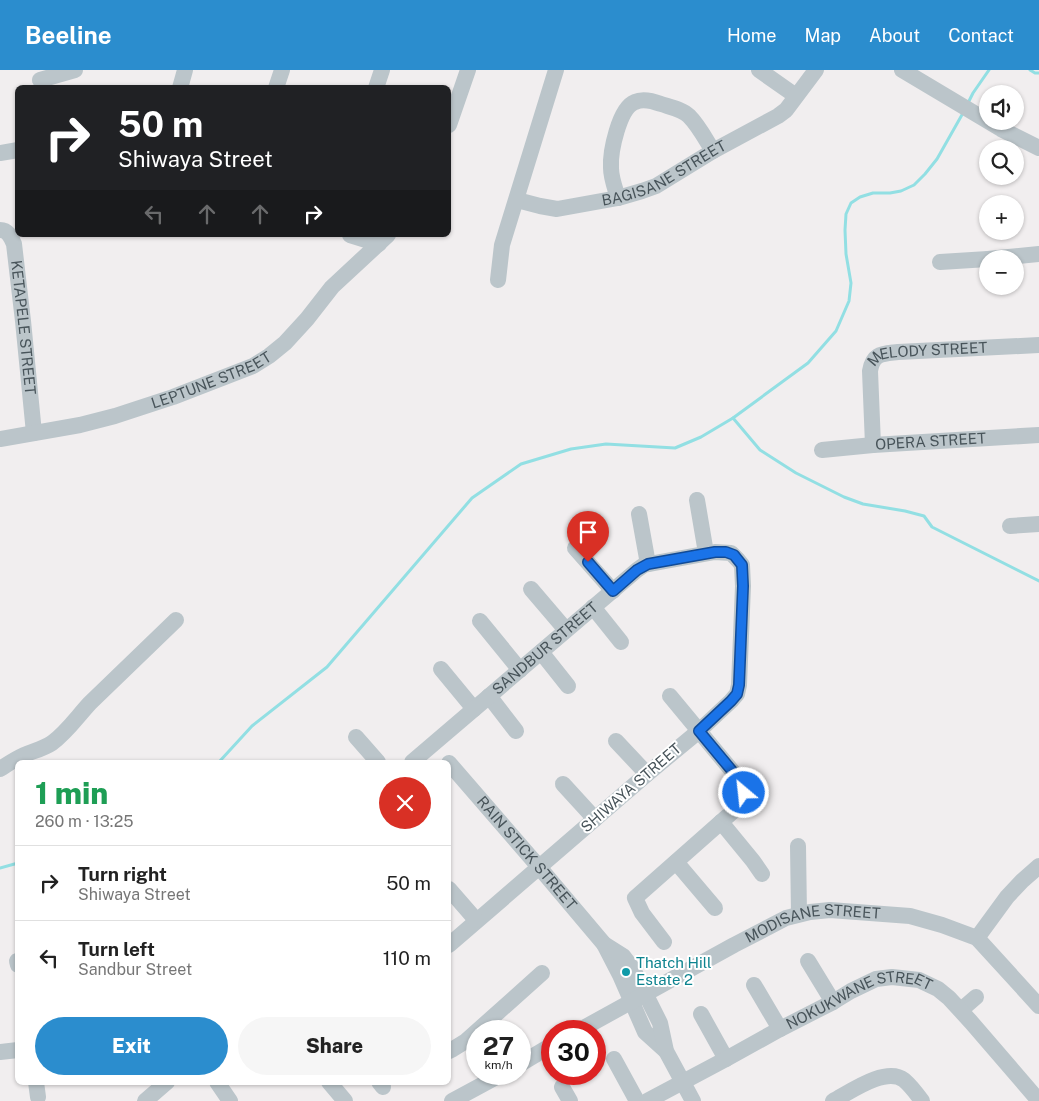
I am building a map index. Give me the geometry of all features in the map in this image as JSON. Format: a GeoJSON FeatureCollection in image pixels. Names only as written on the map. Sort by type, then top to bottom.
{"type":"FeatureCollection","features":[{"type":"Feature","properties":{"kind":"street"},"geometry":{"type":"LineString","coordinates":[[40,79],[76,70]]}},
{"type":"Feature","properties":{"kind":"street"},"geometry":{"type":"LineString","coordinates":[[181,85],[185,70]]}},
{"type":"Feature","properties":{"kind":"street"},"geometry":{"type":"LineString","coordinates":[[277,85],[282,70]]}},
{"type":"Feature","properties":{"kind":"street"},"geometry":{"type":"LineString","coordinates":[[377,85],[382,70]]}},
{"type":"Feature","properties":{"kind":"street"},"geometry":{"type":"LineString","coordinates":[[451,119],[468,70]]}},
{"type":"Feature","properties":{"kind":"street"},"geometry":{"type":"LineString","coordinates":[[498,280],[502,245],[556,70]]}},
{"type":"Feature","properties":{"kind":"street"},"geometry":{"type":"LineString","coordinates":[[759,70],[796,96]]}},
{"type":"Feature","properties":{"kind":"street","name":"BAGISANE STREET"},"geometry":{"type":"LineString","coordinates":[[517,200],[557,209],[618,198],[656,186],[713,151],[778,116],[786,110],[816,70]]}},
{"type":"Feature","properties":{"kind":"street"},"geometry":{"type":"LineString","coordinates":[[902,70],[1001,130],[1039,148]]}},
{"type":"Feature","properties":{"kind":"street"},"geometry":{"type":"LineString","coordinates":[[618,198],[612,178],[612,147],[624,112],[636,101],[651,101],[683,112],[696,124],[713,151]]}},
{"type":"Feature","properties":{"kind":"street"},"geometry":{"type":"LineString","coordinates":[[0,153],[15,150]]}},
{"type":"Feature","properties":{"kind":"street","name":"KETAPELE STREET"},"geometry":{"type":"LineString","coordinates":[[0,230],[6,232],[14,244],[34,433]]}},
{"type":"Feature","properties":{"kind":"street"},"geometry":{"type":"LineString","coordinates":[[366,237],[383,239]]}},
{"type":"Feature","properties":{"kind":"street","name":"LEPTUNE STREET"},"geometry":{"type":"LineString","coordinates":[[0,439],[80,425],[115,416],[173,397],[254,366],[284,344],[332,287],[383,239]]}},
{"type":"Feature","properties":{"kind":"street"},"geometry":{"type":"LineString","coordinates":[[1024,255],[1039,253],[1037,246],[1039,241]]}},
{"type":"Feature","properties":{"kind":"street"},"geometry":{"type":"LineString","coordinates":[[940,262],[979,260]]}},
{"type":"Feature","properties":{"kind":"street","name":"MELODY STREET"},"geometry":{"type":"LineString","coordinates":[[873,445],[870,371],[875,357],[890,353],[1039,344]]}},
{"type":"Feature","properties":{"kind":"street","name":"OPERA STREET"},"geometry":{"type":"LineString","coordinates":[[822,450],[1039,435]]}},
{"type":"Feature","properties":{"kind":"street"},"geometry":{"type":"LineString","coordinates":[[697,500],[706,553]]}},
{"type":"Feature","properties":{"kind":"street"},"geometry":{"type":"LineString","coordinates":[[639,514],[648,564]]}},
{"type":"Feature","properties":{"kind":"street"},"geometry":{"type":"LineString","coordinates":[[1010,526],[1039,524]]}},
{"type":"Feature","properties":{"kind":"street"},"geometry":{"type":"LineString","coordinates":[[576,548],[613,591]]}},
{"type":"Feature","properties":{"kind":"street","name":"SANDBUR STREET"},"geometry":{"type":"LineString","coordinates":[[414,760],[637,570],[648,564],[706,553],[726,552],[734,555],[742,565]]}},
{"type":"Feature","properties":{"kind":"street","name":"SHIWAYA STREET"},"geometry":{"type":"LineString","coordinates":[[451,942],[699,731],[737,694],[743,586],[742,565]]}},
{"type":"Feature","properties":{"kind":"street"},"geometry":{"type":"LineString","coordinates":[[531,589],[566,630]]}},
{"type":"Feature","properties":{"kind":"street"},"geometry":{"type":"LineString","coordinates":[[593,608],[621,642]]}},
{"type":"Feature","properties":{"kind":"street"},"geometry":{"type":"LineString","coordinates":[[0,769],[21,756],[44,748],[68,730],[79,714],[176,620]]}},
{"type":"Feature","properties":{"kind":"street"},"geometry":{"type":"LineString","coordinates":[[480,621],[520,670]]}},
{"type":"Feature","properties":{"kind":"street"},"geometry":{"type":"LineString","coordinates":[[541,652],[568,686]]}},
{"type":"Feature","properties":{"kind":"street"},"geometry":{"type":"LineString","coordinates":[[441,669],[474,709]]}},
{"type":"Feature","properties":{"kind":"street"},"geometry":{"type":"LineString","coordinates":[[489,696],[516,731]]}},
{"type":"Feature","properties":{"kind":"street"},"geometry":{"type":"LineString","coordinates":[[664,942],[642,913],[636,898],[738,807],[742,803],[744,793],[738,778],[670,696]]}},
{"type":"Feature","properties":{"kind":"street"},"geometry":{"type":"LineString","coordinates":[[356,737],[376,760]]}},
{"type":"Feature","properties":{"kind":"street"},"geometry":{"type":"LineString","coordinates":[[616,741],[647,774]]}},
{"type":"Feature","properties":{"kind":"street","name":"RAIN STICK STREET"},"geometry":{"type":"LineString","coordinates":[[433,744],[446,760]]}},
{"type":"Feature","properties":{"kind":"street","name":"RAIN STICK STREET"},"geometry":{"type":"LineString","coordinates":[[451,765],[604,944],[626,959],[633,969],[638,998],[660,1023],[666,1051],[693,1101]]}},
{"type":"Feature","properties":{"kind":"street"},"geometry":{"type":"LineString","coordinates":[[563,784],[595,819]]}},
{"type":"Feature","properties":{"kind":"street"},"geometry":{"type":"LineString","coordinates":[[721,822],[762,874]]}},
{"type":"Feature","properties":{"kind":"street"},"geometry":{"type":"LineString","coordinates":[[798,846],[799,914]]}},
{"type":"Feature","properties":{"kind":"street"},"geometry":{"type":"LineString","coordinates":[[676,862],[716,908]]}},
{"type":"Feature","properties":{"kind":"street"},"geometry":{"type":"LineString","coordinates":[[977,938],[1007,897],[1039,866]]}},
{"type":"Feature","properties":{"kind":"street"},"geometry":{"type":"LineString","coordinates":[[451,891],[476,920]]}},
{"type":"Feature","properties":{"kind":"street","name":"MODISANE STREET"},"geometry":{"type":"LineString","coordinates":[[598,1020],[786,918],[810,912],[830,910],[910,916],[977,938],[1039,1006]]}},
{"type":"Feature","properties":{"kind":"street"},"geometry":{"type":"LineString","coordinates":[[808,961],[833,1002]]}},
{"type":"Feature","properties":{"kind":"street"},"geometry":{"type":"LineString","coordinates":[[451,1050],[472,1036],[542,973]]}},
{"type":"Feature","properties":{"kind":"street","name":"NOKUKWANE STREET"},"geometry":{"type":"LineString","coordinates":[[647,1101],[726,1060],[852,990],[876,979],[892,977],[919,980],[949,998],[1039,1101]]}},
{"type":"Feature","properties":{"kind":"street"},"geometry":{"type":"LineString","coordinates":[[754,985],[780,1029]]}},
{"type":"Feature","properties":{"kind":"street"},"geometry":{"type":"LineString","coordinates":[[961,1010],[976,997]]}},
{"type":"Feature","properties":{"kind":"street"},"geometry":{"type":"LineString","coordinates":[[701,1014],[726,1060]]}},
{"type":"Feature","properties":{"kind":"street"},"geometry":{"type":"LineString","coordinates":[[0,1052],[15,1050]]}},
{"type":"Feature","properties":{"kind":"street"},"geometry":{"type":"LineString","coordinates":[[614,1059],[637,1101]]}},
{"type":"Feature","properties":{"kind":"street"},"geometry":{"type":"LineString","coordinates":[[838,1100],[875,1079],[896,1076],[904,1080],[922,1101]]}},
{"type":"Feature","properties":{"kind":"street"},"geometry":{"type":"LineString","coordinates":[[145,1101],[164,1085]]}},
{"type":"Feature","properties":{"kind":"street"},"geometry":{"type":"LineString","coordinates":[[219,1085],[230,1101]]}},
{"type":"Feature","properties":{"kind":"street"},"geometry":{"type":"LineString","coordinates":[[332,1085],[345,1101]]}},
{"type":"Feature","properties":{"kind":"street"},"geometry":{"type":"LineString","coordinates":[[452,1101],[482,1085]]}},
{"type":"Feature","properties":{"kind":"waterway"},"geometry":{"type":"LineString","coordinates":[[968,103],[989,70]]}},
{"type":"Feature","properties":{"kind":"waterway"},"geometry":{"type":"LineString","coordinates":[[1030,70],[1039,73]]}},
{"type":"Feature","properties":{"kind":"waterway"},"geometry":{"type":"LineString","coordinates":[[221,760],[252,726],[327,667],[472,498],[521,464],[571,449],[606,444],[675,448],[701,437],[733,418],[808,363],[836,331],[849,301],[851,283],[846,254],[845,230],[846,214],[851,203],[860,197],[873,193],[901,191],[914,185],[937,159],[963,113]]}},
{"type":"Feature","properties":{"kind":"waterway"},"geometry":{"type":"LineString","coordinates":[[733,418],[760,450],[796,473],[844,497],[863,504],[924,516],[932,527],[1039,581]]}},
{"type":"Feature","properties":{"kind":"waterway"},"geometry":{"type":"LineString","coordinates":[[0,868],[15,864]]}},
{"type":"Feature","properties":{"kind":"place","name":"Thatch Hill Estate 2"},"geometry":{"type":"Point","coordinates":[626,972]}},
{"type":"Feature","properties":{"kind":"route"},"geometry":{"type":"LineString","coordinates":[[588,562],[613,591],[637,570],[648,564],[706,553],[726,552],[734,555],[742,565],[743,586],[737,694],[699,731],[738,778],[744,793]]}}]}
